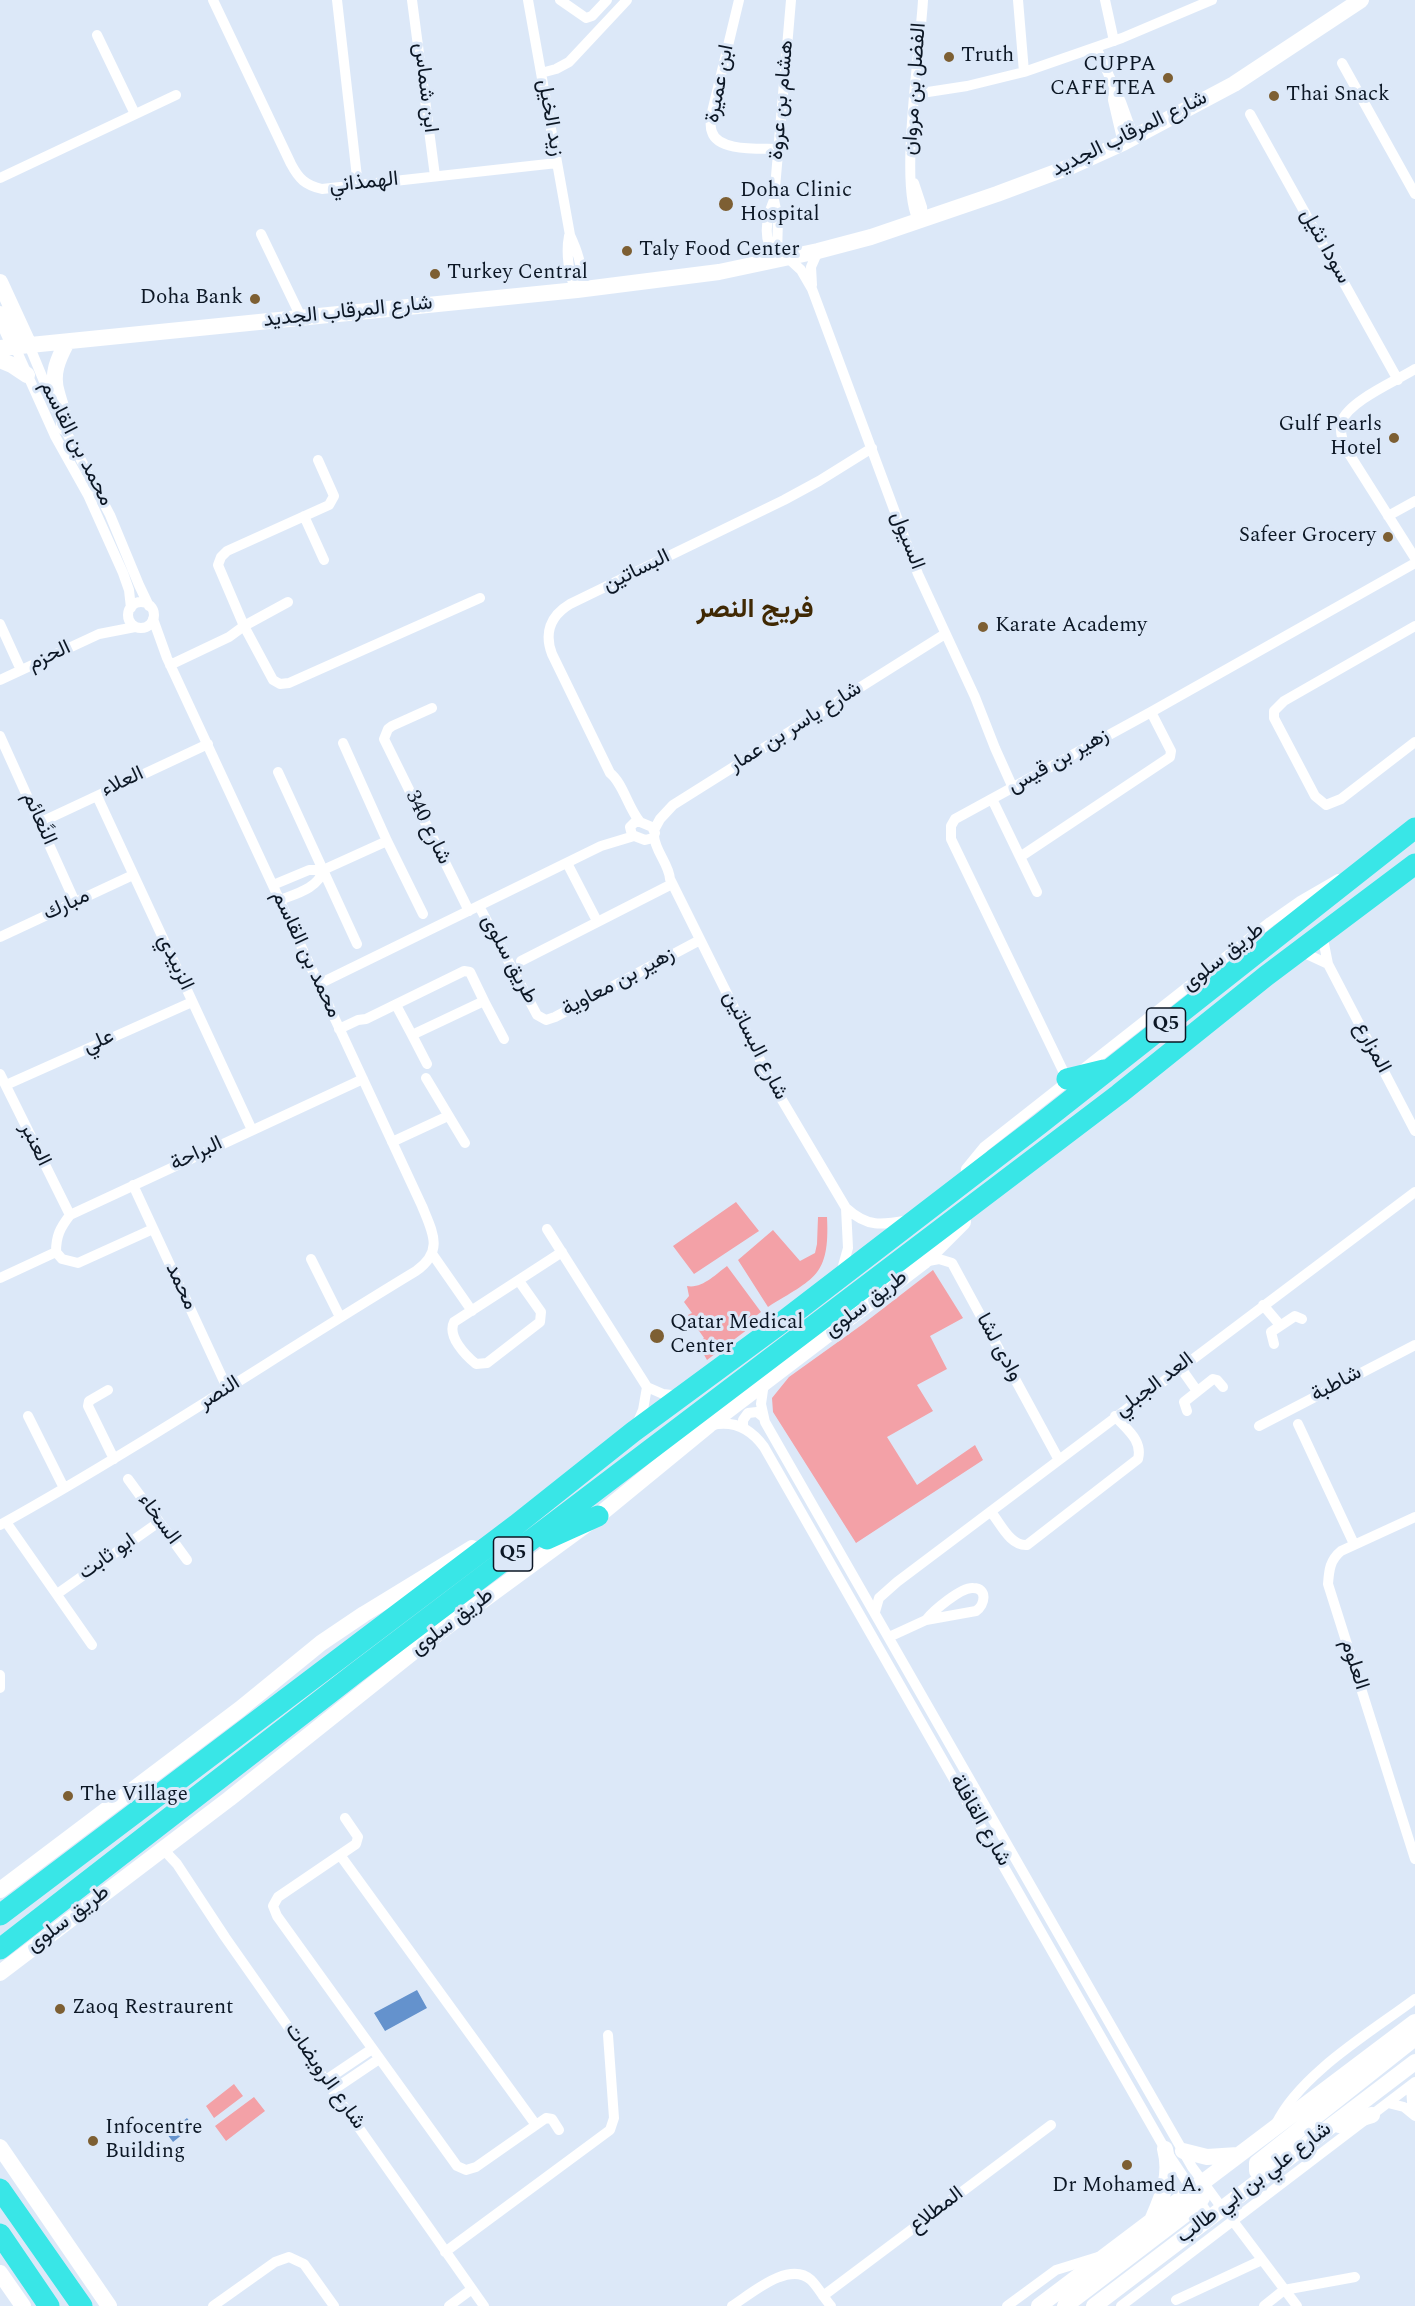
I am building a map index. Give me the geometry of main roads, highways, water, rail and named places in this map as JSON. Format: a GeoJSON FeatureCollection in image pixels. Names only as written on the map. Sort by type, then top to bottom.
{"type":"FeatureCollection","features":[{"type":"Feature","properties":{"kind":"highway","name":"طريق سلوى"},"geometry":{"type":"LineString","coordinates":[[2,1914],[516,1526],[633,1432],[838,1279],[1113,1067],[1415,828]]}},
{"type":"Feature","properties":{"kind":"highway","name":"طريق سلوى"},"geometry":{"type":"LineString","coordinates":[[0,1949],[511,1556],[1163,1060],[1300,951],[1415,864]]}},
{"type":"Feature","properties":{"kind":"highway"},"geometry":{"type":"LineString","coordinates":[[1067,1079],[1113,1067]]}},
{"type":"Feature","properties":{"kind":"highway"},"geometry":{"type":"LineString","coordinates":[[511,1556],[598,1515]]}},
{"type":"Feature","properties":{"kind":"highway"},"geometry":{"type":"LineString","coordinates":[[0,2189],[82,2306]]}},
{"type":"Feature","properties":{"kind":"highway"},"geometry":{"type":"LineString","coordinates":[[0,2234],[49,2306]]}},
{"type":"Feature","properties":{"kind":"main road","name":"شارع المرقاب الجديد"},"geometry":{"type":"LineString","coordinates":[[780,255],[818,250],[921,221],[1072,166],[1129,140],[1234,84],[1361,0]]}},
{"type":"Feature","properties":{"kind":"main road","name":"شارع المرقاب الجديد"},"geometry":{"type":"LineString","coordinates":[[13,341],[67,342],[579,289],[719,272],[869,232],[881,232]]}},
{"type":"Feature","properties":{"kind":"main road","name":"محمد بن القاسم"},"geometry":{"type":"LineString","coordinates":[[0,282],[13,341]]}},
{"type":"Feature","properties":{"kind":"main road","name":"محمد بن القاسم"},"geometry":{"type":"LineString","coordinates":[[0,314],[13,341]]}},
{"type":"Feature","properties":{"kind":"main road"},"geometry":{"type":"LineString","coordinates":[[64,427],[64,416],[54,377],[57,360],[67,342]]}},
{"type":"Feature","properties":{"kind":"main road"},"geometry":{"type":"LineString","coordinates":[[0,360],[27,375]]}},
{"type":"Feature","properties":{"kind":"main road","name":"طريق سلوى"},"geometry":{"type":"LineString","coordinates":[[0,1973],[163,1849],[422,1645],[598,1515],[709,1425],[923,1262],[1011,1176]]}},
{"type":"Feature","properties":{"kind":"main road","name":"طريق سلوى"},"geometry":{"type":"LineString","coordinates":[[0,1890],[157,1772],[328,1638],[442,1565],[516,1526]]}},
{"type":"Feature","properties":{"kind":"main road","name":"شارع علي بن ابي طالب"},"geometry":{"type":"LineString","coordinates":[[1039,2306],[1152,2219],[1198,2191],[1239,2155],[1415,2022]]}},
{"type":"Feature","properties":{"kind":"main road"},"geometry":{"type":"LineString","coordinates":[[1272,2171],[1257,2171],[1257,2163],[1415,2038]]}},
{"type":"Feature","properties":{"kind":"main road","name":"شارع علي بن ابي طالب"},"geometry":{"type":"LineString","coordinates":[[1094,2306],[1222,2215],[1272,2171],[1415,2062]]}},
{"type":"Feature","properties":{"kind":"main road"},"geometry":{"type":"LineString","coordinates":[[1330,2127],[1372,2115]]}},
{"type":"Feature","properties":{"kind":"main road"},"geometry":{"type":"LineString","coordinates":[[0,2147],[109,2306]]}},
{"type":"Feature","properties":{"kind":"main road"},"geometry":{"type":"LineString","coordinates":[[1152,2219],[1168,2178],[1166,2149]]}},
{"type":"Feature","properties":{"kind":"main road"},"geometry":{"type":"LineString","coordinates":[[1184,2151],[1207,2157],[1239,2155]]}},
{"type":"Feature","properties":{"kind":"main road"},"geometry":{"type":"LineString","coordinates":[[1065,2306],[1198,2191]]}},
{"type":"Feature","properties":{"kind":"main road"},"geometry":{"type":"LineString","coordinates":[[0,2272],[22,2306]]}},
{"type":"Feature","properties":{"kind":"water"},"geometry":{"type":"Polygon","coordinates":[[[417,1990],[427,2008],[385,2031],[374,2013],[417,1990]]]}},
{"type":"Feature","properties":{"kind":"water"},"geometry":{"type":"Polygon","coordinates":[[[187,2118],[193,2126],[173,2142],[167,2134],[187,2118]]]}},
{"type":"Feature","properties":{"kind":"place","name":"Truth"},"geometry":{"type":"Point","coordinates":[949,57]}},
{"type":"Feature","properties":{"kind":"place","name":"CUPPA CAFE TEA"},"geometry":{"type":"Point","coordinates":[1168,78]}},
{"type":"Feature","properties":{"kind":"place","name":"Thai Snack"},"geometry":{"type":"Point","coordinates":[1274,96]}},
{"type":"Feature","properties":{"kind":"place","name":"Doha Clinic Hospital"},"geometry":{"type":"Point","coordinates":[726,204]}},
{"type":"Feature","properties":{"kind":"place","name":"Taly Food Center"},"geometry":{"type":"Point","coordinates":[627,251]}},
{"type":"Feature","properties":{"kind":"place","name":"Turkey Central"},"geometry":{"type":"Point","coordinates":[435,274]}},
{"type":"Feature","properties":{"kind":"place","name":"Doha Bank"},"geometry":{"type":"Point","coordinates":[255,299]}},
{"type":"Feature","properties":{"kind":"place","name":"Gulf Pearls Hotel"},"geometry":{"type":"Point","coordinates":[1394,438]}},
{"type":"Feature","properties":{"kind":"place","name":"Safeer Grocery"},"geometry":{"type":"Point","coordinates":[1388,537]}},
{"type":"Feature","properties":{"kind":"place","name":"Karate Academy"},"geometry":{"type":"Point","coordinates":[983,627]}},
{"type":"Feature","properties":{"kind":"place","name":"Qatar Medical Center"},"geometry":{"type":"Point","coordinates":[657,1336]}},
{"type":"Feature","properties":{"kind":"place","name":"The Village"},"geometry":{"type":"Point","coordinates":[68,1796]}},
{"type":"Feature","properties":{"kind":"place","name":"Zaoq Restraurent"},"geometry":{"type":"Point","coordinates":[60,2009]}},
{"type":"Feature","properties":{"kind":"place","name":"Infocentre Building"},"geometry":{"type":"Point","coordinates":[93,2141]}},
{"type":"Feature","properties":{"kind":"place","name":"Dr Mohamed A."},"geometry":{"type":"Point","coordinates":[1127,2165]}},
{"type":"Feature","properties":{"kind":"district","name":"فريج النصر"},"geometry":{"type":"Point","coordinates":[755,612]}}]}
